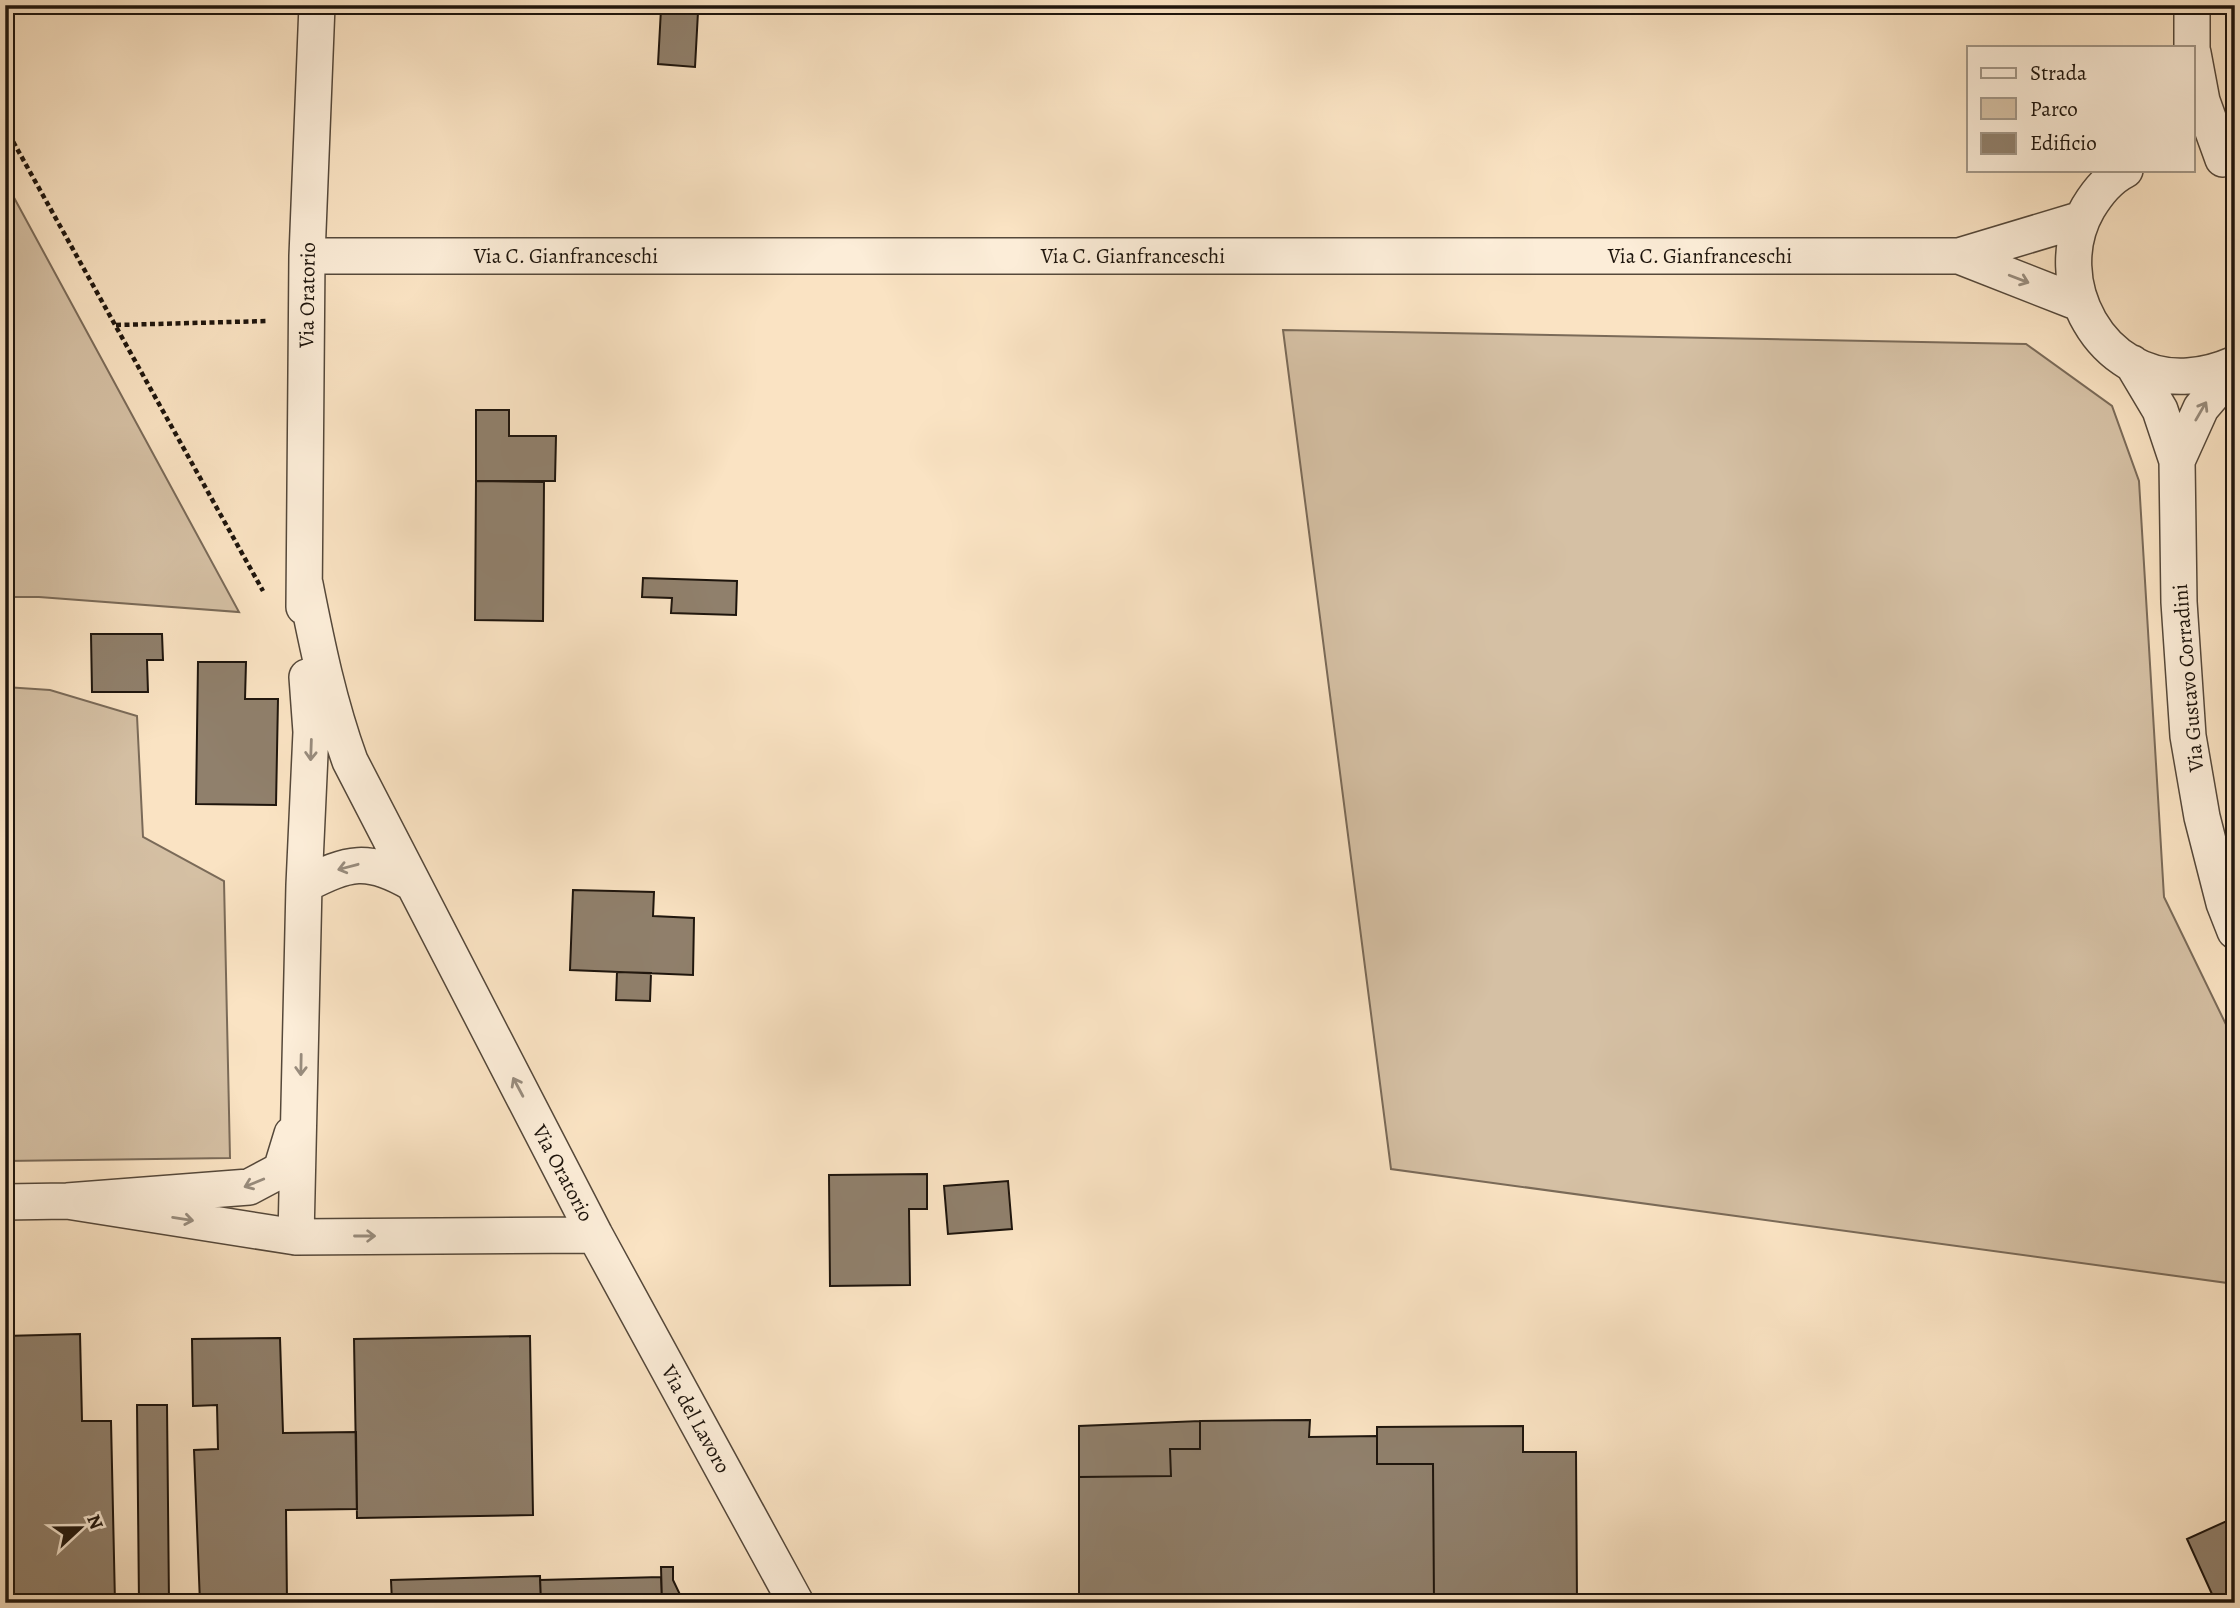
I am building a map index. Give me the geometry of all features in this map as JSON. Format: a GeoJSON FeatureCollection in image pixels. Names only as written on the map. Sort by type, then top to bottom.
{"type":"FeatureCollection","features":[{"type":"Feature","properties":{"kind":"street","name":"Via Oratorio"},"geometry":{"type":"LineString","coordinates":[[296,1237],[304,885],[311,732],[304,638],[304,584],[307,256],[317,5]]}},
{"type":"Feature","properties":{"kind":"street"},"geometry":{"type":"LineString","coordinates":[[2191,46],[2192,5]]}},
{"type":"Feature","properties":{"kind":"street"},"geometry":{"type":"LineString","coordinates":[[2194,62],[2217,159]]}},
{"type":"Feature","properties":{"kind":"street"},"geometry":{"type":"LineString","coordinates":[[2123,172],[2097,194],[2082,219],[2074,246],[2073,275],[2079,303],[2091,327],[2109,347],[2132,363],[2158,373],[2186,377],[2214,373],[2235,366]]}},
{"type":"Feature","properties":{"kind":"street","name":"Via C. Gianfranceschi"},"geometry":{"type":"LineString","coordinates":[[307,256],[1959,256],[2082,219]]}},
{"type":"Feature","properties":{"kind":"street","name":"Via C. Gianfranceschi"},"geometry":{"type":"LineString","coordinates":[[1959,256],[2079,303]]}},
{"type":"Feature","properties":{"kind":"street"},"geometry":{"type":"LineString","coordinates":[[2132,363],[2160,410],[2177,461]]}},
{"type":"Feature","properties":{"kind":"street"},"geometry":{"type":"LineString","coordinates":[[2177,461],[2200,408],[2235,366]]}},
{"type":"Feature","properties":{"kind":"street","name":"Via Gustavo Corradini"},"geometry":{"type":"LineString","coordinates":[[2177,461],[2179,603],[2188,736],[2203,817],[2224,903],[2235,931]]}},
{"type":"Feature","properties":{"kind":"street","name":"Via Oratorio"},"geometry":{"type":"LineString","coordinates":[[67,1200],[296,1237],[596,1235],[412,883],[346,750],[324,679],[304,584]]}},
{"type":"Feature","properties":{"kind":"street"},"geometry":{"type":"LineString","coordinates":[[304,885],[327,873],[359,864],[389,870],[412,883]]}},
{"type":"Feature","properties":{"kind":"street","name":"Via Oratorio"},"geometry":{"type":"LineString","coordinates":[[5,1202],[249,1187],[281,1170],[300,1110]]}},
{"type":"Feature","properties":{"kind":"street","name":"Via del Lavoro"},"geometry":{"type":"LineString","coordinates":[[596,1235],[796,1603]]}},
{"type":"Feature","properties":{"kind":"path"},"geometry":{"type":"LineString","coordinates":[[5,127],[262,587],[265,599]]}},
{"type":"Feature","properties":{"kind":"path"},"geometry":{"type":"LineString","coordinates":[[116,326],[307,320]]}},
{"type":"Feature","properties":{"kind":"green space"},"geometry":{"type":"Polygon","coordinates":[[[5,181],[239,612],[39,597],[5,597],[5,181]]]}},
{"type":"Feature","properties":{"kind":"green space"},"geometry":{"type":"Polygon","coordinates":[[[1283,330],[2026,344],[2112,406],[2139,481],[2164,897],[2235,1043],[2235,1284],[1391,1169],[1283,330]]]}},
{"type":"Feature","properties":{"kind":"green space"},"geometry":{"type":"Polygon","coordinates":[[[5,687],[50,690],[137,716],[143,837],[224,881],[230,1158],[5,1161],[5,687]]]}},
{"type":"Feature","properties":{"kind":"building"},"geometry":{"type":"Polygon","coordinates":[[[661,9],[698,12],[695,67],[658,64],[661,9]]]}},
{"type":"Feature","properties":{"kind":"building"},"geometry":{"type":"Polygon","coordinates":[[[476,410],[509,410],[509,436],[556,436],[555,481],[476,481],[476,410]]]}},
{"type":"Feature","properties":{"kind":"building"},"geometry":{"type":"Polygon","coordinates":[[[476,481],[544,482],[543,621],[475,620],[476,481]]]}},
{"type":"Feature","properties":{"kind":"building"},"geometry":{"type":"Polygon","coordinates":[[[643,578],[737,581],[736,615],[671,613],[672,598],[642,597],[643,578]]]}},
{"type":"Feature","properties":{"kind":"building"},"geometry":{"type":"Polygon","coordinates":[[[91,634],[162,634],[163,660],[147,660],[148,692],[92,692],[91,634]]]}},
{"type":"Feature","properties":{"kind":"building"},"geometry":{"type":"Polygon","coordinates":[[[198,662],[246,662],[245,699],[278,699],[276,805],[196,804],[198,662]]]}},
{"type":"Feature","properties":{"kind":"building"},"geometry":{"type":"Polygon","coordinates":[[[573,890],[654,892],[653,916],[694,918],[693,975],[570,970],[573,890]]]}},
{"type":"Feature","properties":{"kind":"building"},"geometry":{"type":"Polygon","coordinates":[[[617,972],[651,973],[650,1001],[616,1000],[617,972]]]}},
{"type":"Feature","properties":{"kind":"building"},"geometry":{"type":"Polygon","coordinates":[[[927,1174],[927,1209],[909,1209],[910,1285],[830,1286],[829,1175],[927,1174]]]}},
{"type":"Feature","properties":{"kind":"building"},"geometry":{"type":"Polygon","coordinates":[[[1008,1181],[1012,1229],[948,1234],[944,1186],[1008,1181]]]}},
{"type":"Feature","properties":{"kind":"building"},"geometry":{"type":"Polygon","coordinates":[[[80,1334],[82,1421],[111,1421],[115,1603],[5,1603],[5,1336],[80,1334]]]}},
{"type":"Feature","properties":{"kind":"building"},"geometry":{"type":"Polygon","coordinates":[[[530,1336],[533,1515],[357,1518],[354,1339],[530,1336]]]}},
{"type":"Feature","properties":{"kind":"building"},"geometry":{"type":"Polygon","coordinates":[[[280,1338],[283,1433],[356,1432],[357,1509],[286,1510],[287,1603],[200,1603],[194,1450],[218,1449],[217,1405],[193,1406],[192,1339],[280,1338]]]}},
{"type":"Feature","properties":{"kind":"building"},"geometry":{"type":"Polygon","coordinates":[[[137,1405],[167,1405],[169,1603],[139,1603],[137,1405]]]}},
{"type":"Feature","properties":{"kind":"building"},"geometry":{"type":"Polygon","coordinates":[[[1310,1420],[1309,1437],[1377,1436],[1377,1464],[1433,1464],[1434,1603],[1079,1603],[1079,1477],[1171,1476],[1170,1449],[1200,1449],[1200,1421],[1310,1420]]]}},
{"type":"Feature","properties":{"kind":"building"},"geometry":{"type":"Polygon","coordinates":[[[1200,1421],[1200,1449],[1170,1449],[1171,1476],[1079,1477],[1079,1426],[1200,1421]]]}},
{"type":"Feature","properties":{"kind":"building"},"geometry":{"type":"Polygon","coordinates":[[[1523,1426],[1523,1452],[1576,1452],[1577,1603],[1434,1603],[1433,1464],[1377,1464],[1377,1427],[1523,1426]]]}},
{"type":"Feature","properties":{"kind":"building"},"geometry":{"type":"Polygon","coordinates":[[[2229,1520],[2235,1533],[2235,1603],[2216,1603],[2187,1539],[2229,1520]]]}},
{"type":"Feature","properties":{"kind":"building"},"geometry":{"type":"Polygon","coordinates":[[[661,1567],[673,1567],[673,1580],[684,1603],[662,1603],[661,1567]]]}},
{"type":"Feature","properties":{"kind":"building"},"geometry":{"type":"Polygon","coordinates":[[[540,1576],[541,1603],[392,1603],[391,1580],[540,1576]]]}},
{"type":"Feature","properties":{"kind":"building"},"geometry":{"type":"Polygon","coordinates":[[[661,1577],[662,1603],[541,1603],[540,1580],[661,1577]]]}}]}
